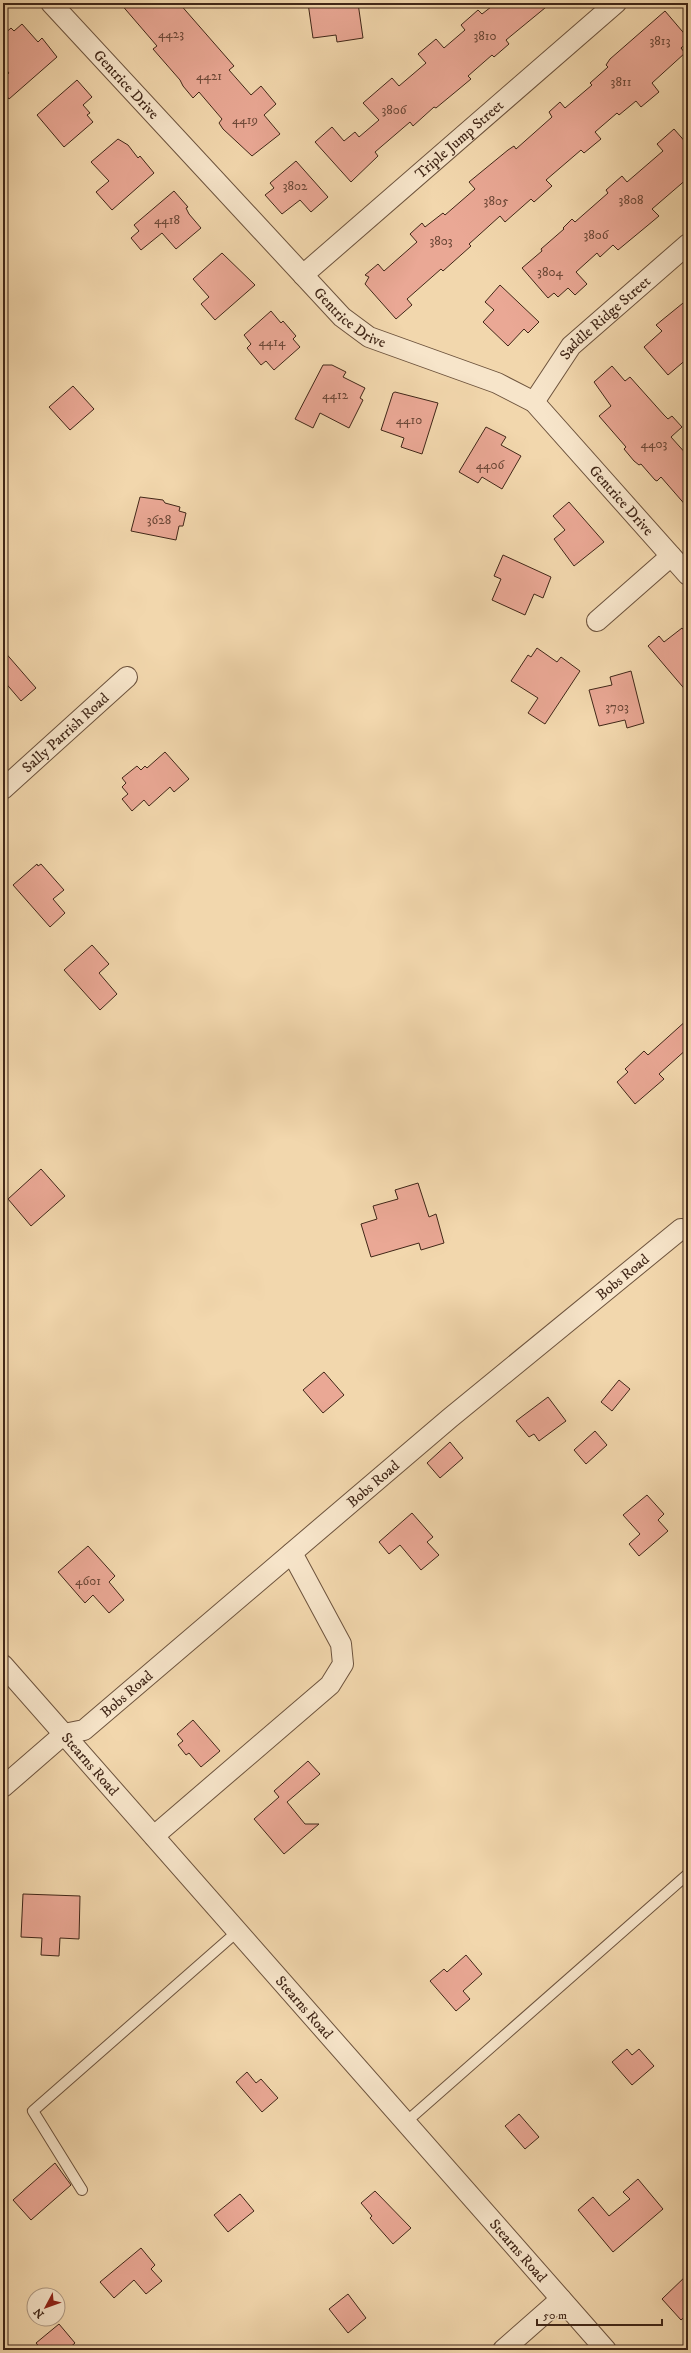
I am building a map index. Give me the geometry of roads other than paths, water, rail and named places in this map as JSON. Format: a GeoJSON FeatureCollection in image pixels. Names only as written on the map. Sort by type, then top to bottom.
{"type":"FeatureCollection","features":[{"type":"Feature","properties":{"kind":"street","name":"Gentrice Drive"},"geometry":{"type":"LineString","coordinates":[[51,3],[342,317],[370,337],[497,383],[534,402],[688,575]]}},
{"type":"Feature","properties":{"kind":"street","name":"Triple Jump Street"},"geometry":{"type":"LineString","coordinates":[[303,275],[616,3]]}},
{"type":"Feature","properties":{"kind":"street","name":"Saddle Ridge Street"},"geometry":{"type":"LineString","coordinates":[[534,402],[571,346],[688,244]]}},
{"type":"Feature","properties":{"kind":"street"},"geometry":{"type":"LineString","coordinates":[[597,621],[671,556]]}},
{"type":"Feature","properties":{"kind":"street","name":"Sally Parrish Road"},"geometry":{"type":"LineString","coordinates":[[3,789],[127,677]]}},
{"type":"Feature","properties":{"kind":"street","name":"Bobs Road"},"geometry":{"type":"LineString","coordinates":[[64,1734],[84,1730],[450,1418],[681,1228]]}},
{"type":"Feature","properties":{"kind":"street"},"geometry":{"type":"LineString","coordinates":[[154,1836],[330,1685],[343,1664],[341,1644],[292,1553]]}},
{"type":"Feature","properties":{"kind":"street","name":"Stearns Road"},"geometry":{"type":"LineString","coordinates":[[3,1665],[606,2350]]}},
{"type":"Feature","properties":{"kind":"street"},"geometry":{"type":"LineString","coordinates":[[3,1787],[64,1734]]}},
{"type":"Feature","properties":{"kind":"street"},"geometry":{"type":"LineString","coordinates":[[503,2350],[561,2299]]}},
{"type":"Feature","properties":{"kind":"lane"},"geometry":{"type":"LineString","coordinates":[[406,2122],[688,1874]]}},
{"type":"Feature","properties":{"kind":"lane"},"geometry":{"type":"LineString","coordinates":[[82,2190],[33,2111],[238,1931]]}}]}
